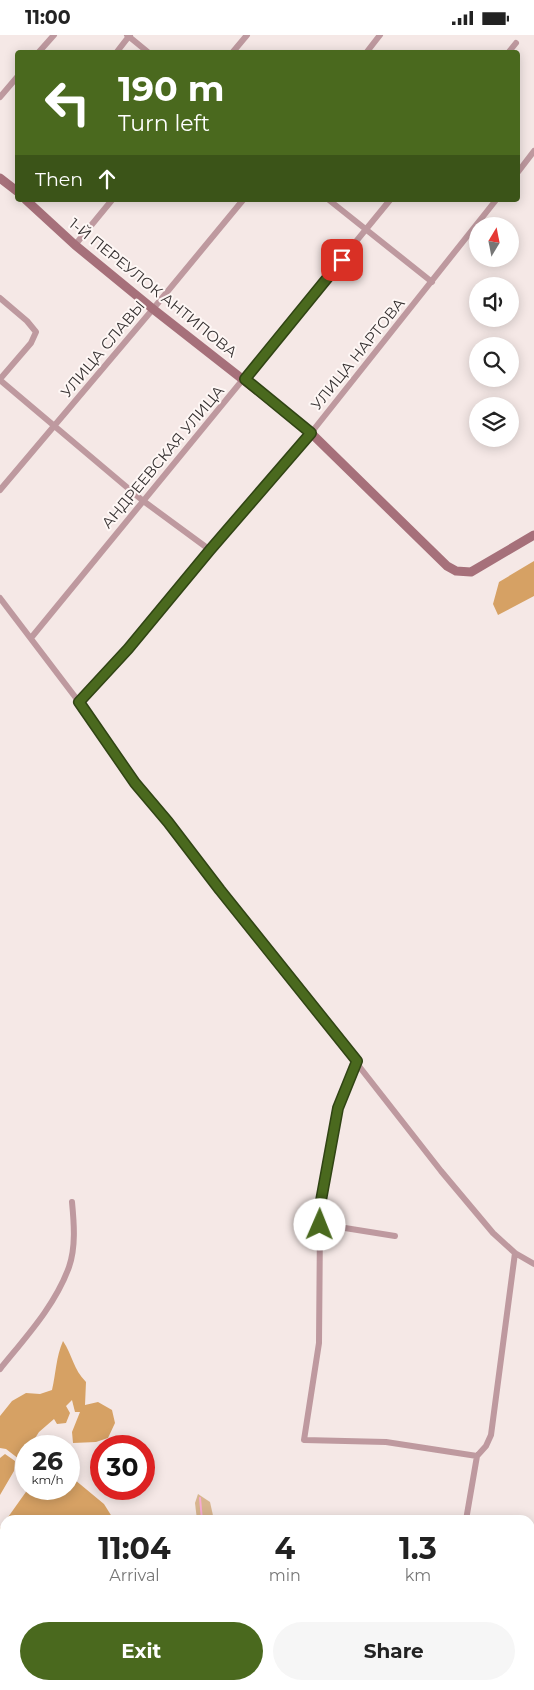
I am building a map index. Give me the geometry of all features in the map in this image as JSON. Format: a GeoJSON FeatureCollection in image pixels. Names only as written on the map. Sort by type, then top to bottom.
{"type":"FeatureCollection","features":[{"type":"Feature","properties":{"kind":"main road"},"geometry":{"type":"LineString","coordinates":[[0,178],[15,188]]}},
{"type":"Feature","properties":{"kind":"main road","name":"1-Й ПЕРЕУЛОК АНТИПОВА"},"geometry":{"type":"LineString","coordinates":[[28,202],[75,245],[153,309],[245,379],[311,433],[447,566],[464,572],[477,569],[534,535]]}},
{"type":"Feature","properties":{"kind":"street"},"geometry":{"type":"LineString","coordinates":[[41,50],[54,35]]}},
{"type":"Feature","properties":{"kind":"street"},"geometry":{"type":"LineString","coordinates":[[234,50],[247,35]]}},
{"type":"Feature","properties":{"kind":"street"},"geometry":{"type":"LineString","coordinates":[[368,50],[380,35]]}},
{"type":"Feature","properties":{"kind":"street"},"geometry":{"type":"LineString","coordinates":[[118,50],[129,36],[145,50]]}},
{"type":"Feature","properties":{"kind":"street"},"geometry":{"type":"LineString","coordinates":[[510,50],[516,43]]}},
{"type":"Feature","properties":{"kind":"street"},"geometry":{"type":"LineString","coordinates":[[0,97],[15,80]]}},
{"type":"Feature","properties":{"kind":"street"},"geometry":{"type":"LineString","coordinates":[[520,169],[534,151]]}},
{"type":"Feature","properties":{"kind":"street"},"geometry":{"type":"LineString","coordinates":[[75,245],[110,202]]}},
{"type":"Feature","properties":{"kind":"street","name":"УЛИЦА СЛАВЫ"},"geometry":{"type":"LineString","coordinates":[[0,490],[56,426],[241,202]]}},
{"type":"Feature","properties":{"kind":"street"},"geometry":{"type":"LineString","coordinates":[[331,202],[432,282]]}},
{"type":"Feature","properties":{"kind":"street","name":"АНДРЕЕВСКАЯ УЛИЦА"},"geometry":{"type":"LineString","coordinates":[[31,638],[142,500],[245,379],[388,202]]}},
{"type":"Feature","properties":{"kind":"street","name":"УЛИЦА НАРТОВА"},"geometry":{"type":"LineString","coordinates":[[79,702],[128,649],[311,433],[494,202]]}},
{"type":"Feature","properties":{"kind":"street"},"geometry":{"type":"LineString","coordinates":[[0,298],[27,321],[36,332],[31,343],[0,379],[142,500],[210,550]]}},
{"type":"Feature","properties":{"kind":"street"},"geometry":{"type":"LineString","coordinates":[[0,598],[79,702],[135,783],[357,1061],[441,1171],[493,1233],[515,1253],[534,1264]]}},
{"type":"Feature","properties":{"kind":"street"},"geometry":{"type":"LineString","coordinates":[[357,1061],[338,1108],[320,1206],[319,1343],[304,1440],[386,1442],[477,1456]]}},
{"type":"Feature","properties":{"kind":"street"},"geometry":{"type":"LineString","coordinates":[[0,1369],[47,1310],[69,1266],[73,1245],[72,1202]]}},
{"type":"Feature","properties":{"kind":"street"},"geometry":{"type":"LineString","coordinates":[[320,1225],[394,1236]]}},
{"type":"Feature","properties":{"kind":"street"},"geometry":{"type":"LineString","coordinates":[[467,1515],[477,1456],[486,1446],[491,1435],[515,1253]]}},
{"type":"Feature","properties":{"kind":"shaded area"},"geometry":{"type":"Polygon","coordinates":[[[534,561],[534,596],[498,615],[493,604],[499,582],[534,561]]]}},
{"type":"Feature","properties":{"kind":"shaded area"},"geometry":{"type":"Polygon","coordinates":[[[63,1341],[78,1372],[86,1382],[85,1405],[98,1402],[112,1410],[115,1423],[109,1435],[90,1435],[90,1442],[80,1443],[80,1435],[72,1435],[80,1412],[75,1412],[72,1400],[66,1406],[70,1413],[66,1423],[57,1424],[54,1419],[37,1435],[15,1435],[15,1456],[6,1449],[0,1448],[0,1416],[12,1401],[26,1393],[40,1394],[52,1390],[63,1341]]]}},
{"type":"Feature","properties":{"kind":"shaded area"},"geometry":{"type":"Polygon","coordinates":[[[5,1454],[15,1461],[14,1471],[0,1495],[0,1458],[5,1454]]]}},
{"type":"Feature","properties":{"kind":"shaded area"},"geometry":{"type":"Polygon","coordinates":[[[80,1484],[90,1492],[90,1500],[99,1500],[111,1515],[10,1515],[20,1500],[80,1500],[80,1484]]]}},
{"type":"Feature","properties":{"kind":"shaded area"},"geometry":{"type":"Polygon","coordinates":[[[198,1494],[210,1502],[213,1515],[196,1515],[195,1503],[198,1494]]]}},
{"type":"Feature","properties":{"kind":"waterway"},"geometry":{"type":"LineString","coordinates":[[200,1498],[202,1515]]}},
{"type":"Feature","properties":{"kind":"route"},"geometry":{"type":"LineString","coordinates":[[320,1225],[320,1206],[338,1108],[357,1061],[135,783],[79,702],[128,649],[311,433],[245,379],[342,260]]}}]}
